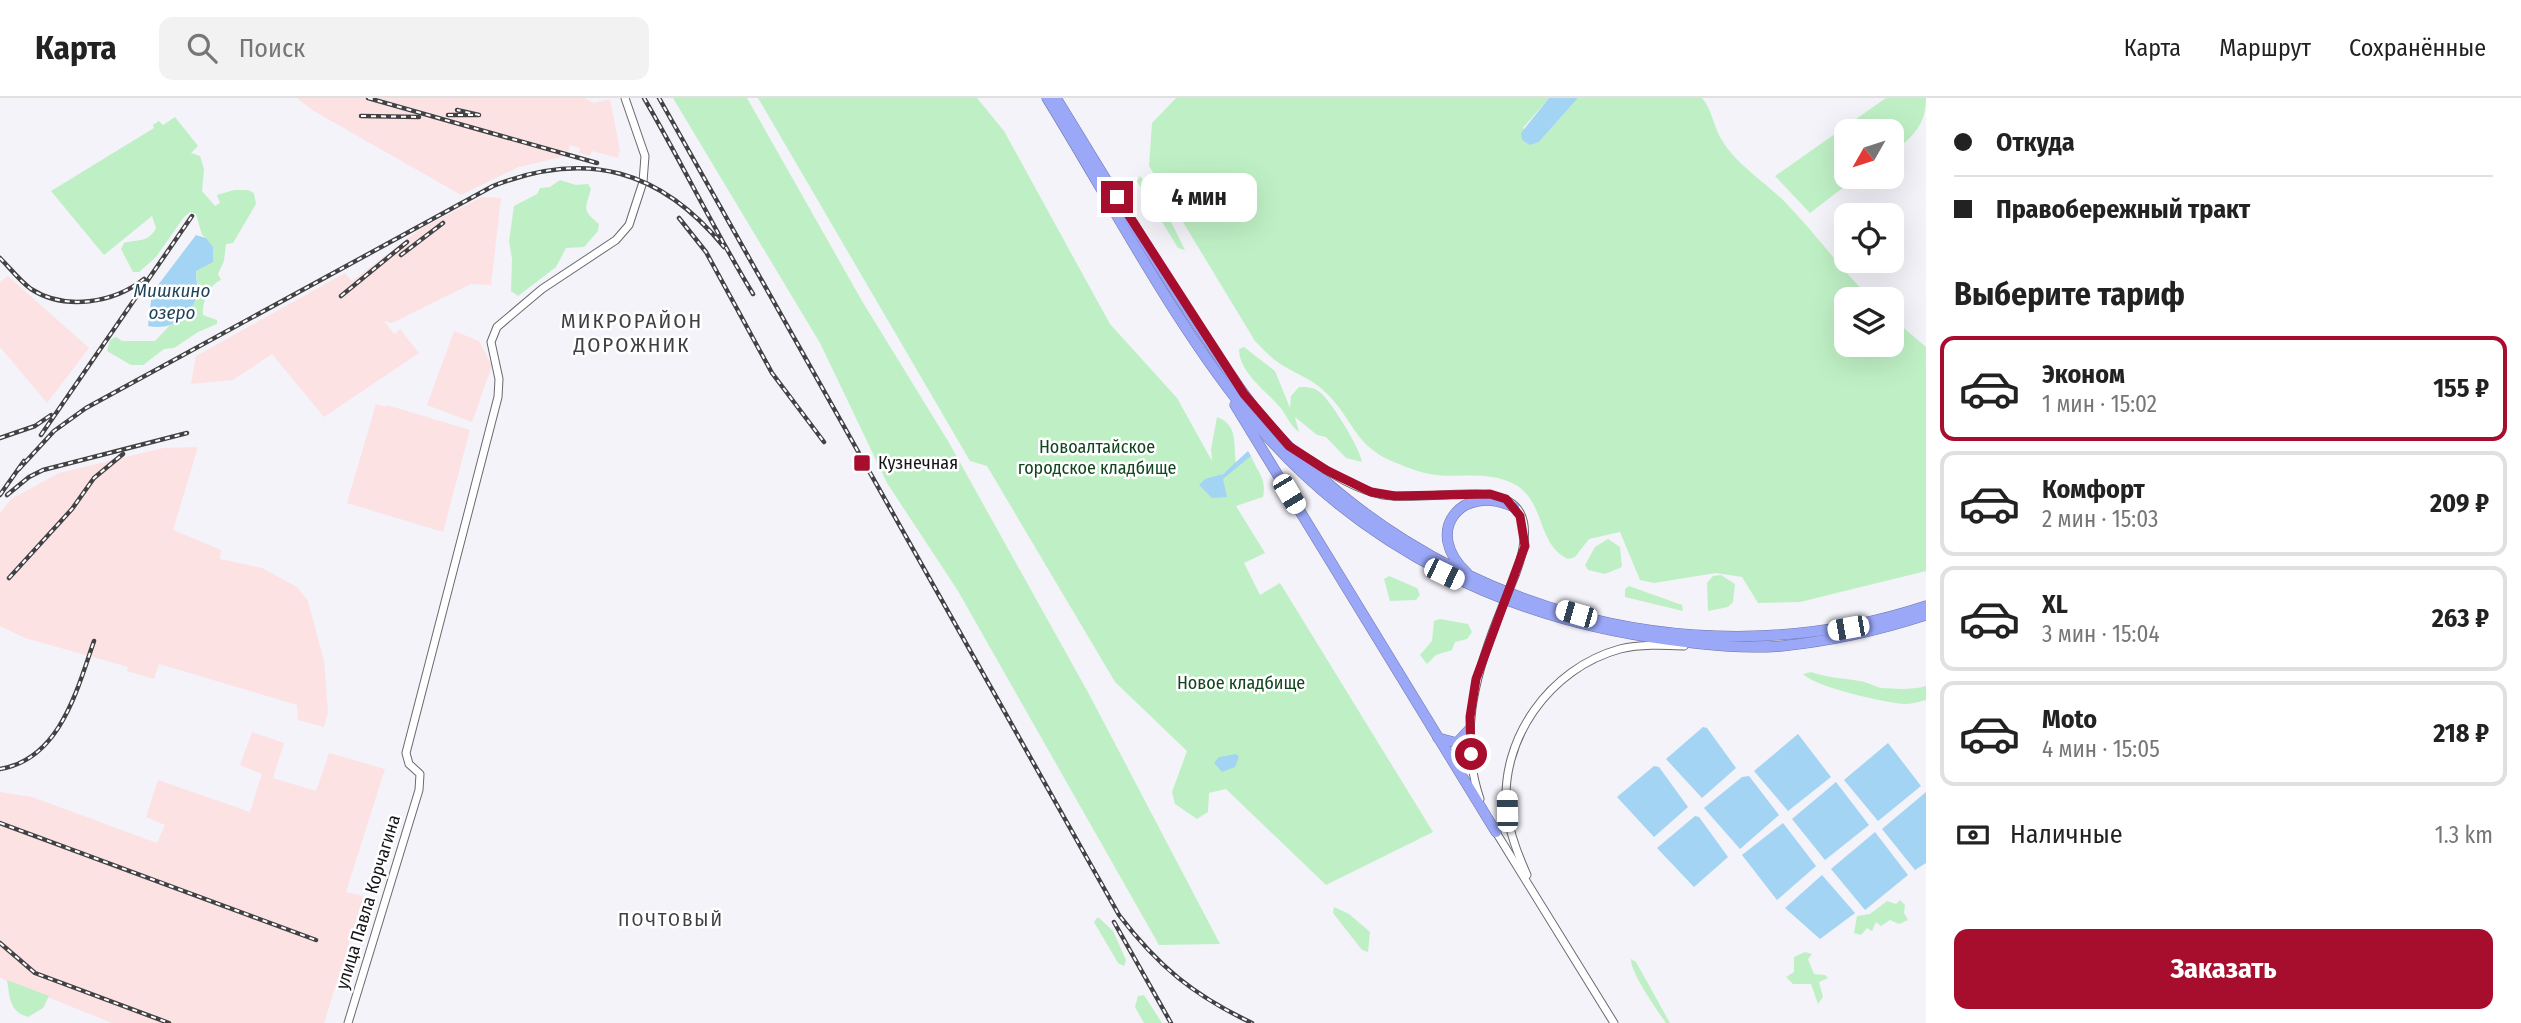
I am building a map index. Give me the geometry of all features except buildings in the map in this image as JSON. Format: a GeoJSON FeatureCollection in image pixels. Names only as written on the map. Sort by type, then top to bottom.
{"type":"FeatureCollection","features":[{"type":"Feature","properties":{"kind":"highway"},"geometry":{"type":"LineString","coordinates":[[1046,98],[1237,399],[1283,452],[1340,505],[1416,558],[1475,589],[1541,613],[1609,630],[1715,646],[1782,646],[1823,640],[1926,615]]}},
{"type":"Feature","properties":{"kind":"highway"},"geometry":{"type":"LineString","coordinates":[[1056,98],[1433,732],[1496,832]]}},
{"type":"Feature","properties":{"kind":"highway"},"geometry":{"type":"LineString","coordinates":[[1191,324],[1244,394],[1289,446],[1371,519],[1420,551],[1478,582],[1587,617],[1716,638],[1782,638],[1822,632],[1926,606]]}},
{"type":"Feature","properties":{"kind":"highway"},"geometry":{"type":"LineString","coordinates":[[1478,582],[1457,563],[1448,546],[1447,531],[1452,518],[1463,506],[1481,499],[1502,501],[1514,507]]}},
{"type":"Feature","properties":{"kind":"highway"},"geometry":{"type":"LineString","coordinates":[[1433,732],[1443,741],[1457,743],[1469,730]]}},
{"type":"Feature","properties":{"kind":"main road","name":"улица Павла Корчагина"},"geometry":{"type":"LineString","coordinates":[[348,1023],[419,790],[420,774],[409,764],[406,752],[495,410],[499,379],[492,334],[501,323],[542,289],[621,237],[633,215],[645,169],[643,145],[625,98]]}},
{"type":"Feature","properties":{"kind":"main road"},"geometry":{"type":"LineString","coordinates":[[1289,446],[1326,470],[1371,492],[1395,496],[1490,494],[1514,507],[1520,516],[1525,535],[1516,573],[1476,679],[1469,730],[1476,788],[1496,832],[1614,1023]]}},
{"type":"Feature","properties":{"kind":"main road"},"geometry":{"type":"LineString","coordinates":[[1536,898],[1515,847],[1507,797],[1519,740],[1537,705],[1569,674],[1611,652],[1651,645],[1715,646]]}},
{"type":"Feature","properties":{"kind":"shaded area"},"geometry":{"type":"Polygon","coordinates":[[[297,98],[585,98],[594,103],[610,99],[620,150],[618,158],[592,151],[590,156],[579,153],[580,148],[570,145],[567,156],[519,167],[461,195],[312,110],[297,98]]]}},
{"type":"Feature","properties":{"kind":"shaded area"},"geometry":{"type":"Polygon","coordinates":[[[482,197],[501,198],[491,285],[471,284],[392,323],[384,321],[394,334],[400,329],[419,353],[324,417],[272,354],[233,380],[191,384],[196,356],[345,273],[352,281],[420,229],[482,197]]]}},
{"type":"Feature","properties":{"kind":"shaded area"},"geometry":{"type":"Polygon","coordinates":[[[8,276],[89,348],[47,403],[0,347],[0,282],[8,276]]]}},
{"type":"Feature","properties":{"kind":"shaded area"},"geometry":{"type":"Polygon","coordinates":[[[454,331],[479,341],[492,366],[472,422],[427,405],[454,331]]]}},
{"type":"Feature","properties":{"kind":"shaded area"},"geometry":{"type":"Polygon","coordinates":[[[376,404],[470,430],[443,532],[347,503],[376,404]]]}},
{"type":"Feature","properties":{"kind":"shaded area"},"geometry":{"type":"Polygon","coordinates":[[[198,447],[173,530],[221,550],[220,559],[262,568],[297,587],[308,601],[324,661],[328,712],[324,727],[298,720],[297,705],[159,664],[154,679],[127,671],[128,667],[25,638],[0,626],[0,513],[11,499],[59,473],[163,448],[198,447]]]}},
{"type":"Feature","properties":{"kind":"shaded area"},"geometry":{"type":"Polygon","coordinates":[[[252,732],[284,743],[273,778],[316,791],[329,753],[385,769],[346,892],[363,896],[362,902],[324,1023],[112,1023],[0,978],[0,792],[32,797],[157,843],[165,825],[146,817],[158,780],[250,812],[262,774],[240,765],[252,732]]]}},
{"type":"Feature","properties":{"kind":"green space"},"geometry":{"type":"Polygon","coordinates":[[[673,98],[747,98],[862,301],[948,441],[1090,696],[1220,944],[1159,945],[958,591],[887,483],[820,343],[673,98]]]}},
{"type":"Feature","properties":{"kind":"green space","name":"Новоалтайское городское кладбище"},"geometry":{"type":"Polygon","coordinates":[[[758,98],[977,98],[1004,131],[1110,324],[1177,398],[1212,461],[1211,449],[1217,417],[1229,425],[1234,436],[1236,463],[1220,476],[1223,478],[1251,456],[1263,480],[1263,497],[1236,506],[1265,553],[1244,563],[1260,595],[1280,583],[1433,832],[1326,885],[1226,789],[1209,793],[1208,812],[1197,819],[1175,804],[1172,792],[1187,751],[1115,682],[987,466],[970,461],[758,98]]]}},
{"type":"Feature","properties":{"kind":"green space"},"geometry":{"type":"Polygon","coordinates":[[[1176,98],[1549,98],[1523,128],[1539,142],[1578,98],[1702,98],[1726,147],[1785,202],[1834,258],[1834,273],[1847,273],[1860,287],[1834,287],[1834,357],[1904,357],[1904,328],[1926,347],[1926,571],[1800,602],[1758,603],[1742,577],[1716,573],[1654,583],[1640,580],[1620,532],[1589,539],[1575,557],[1568,559],[1551,543],[1531,501],[1524,491],[1514,484],[1493,477],[1426,473],[1384,457],[1363,441],[1324,391],[1284,367],[1255,341],[1149,166],[1152,123],[1176,98]]]}},
{"type":"Feature","properties":{"kind":"green space"},"geometry":{"type":"Polygon","coordinates":[[[1886,98],[1926,98],[1921,123],[1904,143],[1904,119],[1856,119],[1886,98]]]}},
{"type":"Feature","properties":{"kind":"green space"},"geometry":{"type":"Polygon","coordinates":[[[175,117],[198,146],[191,153],[200,156],[204,169],[202,191],[215,206],[220,203],[217,195],[234,190],[254,193],[256,204],[233,243],[226,244],[224,261],[218,274],[221,280],[213,286],[205,300],[203,315],[217,320],[217,324],[198,332],[174,348],[164,349],[143,365],[131,365],[107,351],[110,340],[116,337],[122,341],[155,341],[171,324],[181,321],[191,310],[198,290],[196,271],[208,264],[206,238],[202,235],[196,214],[190,212],[184,217],[156,257],[139,272],[133,272],[121,249],[124,243],[146,238],[153,233],[156,228],[152,216],[104,255],[51,191],[154,128],[153,125],[159,121],[163,125],[175,117]]]}},
{"type":"Feature","properties":{"kind":"green space"},"geometry":{"type":"Polygon","coordinates":[[[1834,135],[1834,189],[1841,189],[1810,213],[1775,176],[1834,135]]]}},
{"type":"Feature","properties":{"kind":"green space"},"geometry":{"type":"Polygon","coordinates":[[[1140,176],[1166,212],[1185,250],[1178,248],[1137,181],[1140,176]]]}},
{"type":"Feature","properties":{"kind":"green space"},"geometry":{"type":"Polygon","coordinates":[[[560,180],[576,185],[588,184],[591,189],[586,209],[599,224],[598,231],[584,247],[566,248],[556,267],[518,296],[511,291],[512,259],[509,241],[514,206],[537,194],[540,188],[550,187],[560,180]]]}},
{"type":"Feature","properties":{"kind":"green space"},"geometry":{"type":"Polygon","coordinates":[[[1244,347],[1275,371],[1290,408],[1291,396],[1299,387],[1311,388],[1321,393],[1345,426],[1362,462],[1346,458],[1326,437],[1317,435],[1295,417],[1299,432],[1248,373],[1240,357],[1239,349],[1244,347]]]}},
{"type":"Feature","properties":{"kind":"green space"},"geometry":{"type":"Polygon","coordinates":[[[1608,539],[1620,547],[1622,567],[1605,574],[1588,570],[1585,565],[1595,547],[1608,539]]]}},
{"type":"Feature","properties":{"kind":"green space"},"geometry":{"type":"Polygon","coordinates":[[[1721,575],[1735,584],[1733,602],[1728,607],[1708,611],[1707,583],[1713,576],[1721,575]]]}},
{"type":"Feature","properties":{"kind":"green space"},"geometry":{"type":"Polygon","coordinates":[[[1389,576],[1417,588],[1420,595],[1416,600],[1390,601],[1384,579],[1389,576]]]}},
{"type":"Feature","properties":{"kind":"green space"},"geometry":{"type":"Polygon","coordinates":[[[1629,586],[1682,605],[1683,611],[1625,597],[1625,589],[1629,586]]]}},
{"type":"Feature","properties":{"kind":"green space"},"geometry":{"type":"Polygon","coordinates":[[[1440,619],[1468,624],[1472,632],[1467,639],[1455,642],[1452,650],[1436,655],[1427,664],[1420,655],[1432,641],[1434,621],[1440,619]]]}},
{"type":"Feature","properties":{"kind":"green space"},"geometry":{"type":"Polygon","coordinates":[[[1811,672],[1882,688],[1909,689],[1926,686],[1926,700],[1904,704],[1867,697],[1822,684],[1803,674],[1811,672]]]}},
{"type":"Feature","properties":{"kind":"green space"},"geometry":{"type":"Polygon","coordinates":[[[1900,900],[1905,905],[1904,913],[1908,920],[1899,924],[1890,920],[1881,926],[1876,922],[1872,931],[1867,928],[1861,935],[1854,933],[1857,916],[1870,914],[1887,901],[1896,904],[1900,900]]]}},
{"type":"Feature","properties":{"kind":"green space"},"geometry":{"type":"Polygon","coordinates":[[[1334,907],[1349,914],[1370,932],[1368,952],[1362,950],[1333,913],[1334,907]]]}},
{"type":"Feature","properties":{"kind":"green space"},"geometry":{"type":"Polygon","coordinates":[[[1098,917],[1113,931],[1126,960],[1124,966],[1118,963],[1094,922],[1098,917]]]}},
{"type":"Feature","properties":{"kind":"green space"},"geometry":{"type":"Polygon","coordinates":[[[1805,952],[1812,954],[1808,959],[1814,974],[1828,978],[1819,982],[1823,997],[1818,1004],[1811,984],[1793,984],[1786,977],[1794,972],[1794,957],[1805,952]]]}},
{"type":"Feature","properties":{"kind":"green space"},"geometry":{"type":"Polygon","coordinates":[[[1631,959],[1636,962],[1670,1023],[1666,1023],[1645,991],[1631,959]]]}},
{"type":"Feature","properties":{"kind":"green space"},"geometry":{"type":"Polygon","coordinates":[[[7,980],[49,996],[43,1008],[28,1017],[17,1011],[12,1003],[7,980]]]}},
{"type":"Feature","properties":{"kind":"green space"},"geometry":{"type":"Polygon","coordinates":[[[1144,995],[1162,1023],[1144,1023],[1135,1007],[1138,996],[1144,995]]]}},
{"type":"Feature","properties":{"kind":"water"},"geometry":{"type":"Polygon","coordinates":[[[1549,98],[1578,98],[1539,142],[1530,145],[1522,140],[1521,133],[1549,98]]]}},
{"type":"Feature","properties":{"kind":"water","name":"Мишкино озеро"},"geometry":{"type":"Polygon","coordinates":[[[196,235],[206,238],[213,247],[213,262],[196,271],[195,302],[186,315],[173,324],[148,326],[152,293],[196,235]]]}},
{"type":"Feature","properties":{"kind":"water"},"geometry":{"type":"Polygon","coordinates":[[[1248,451],[1251,456],[1223,479],[1227,497],[1212,498],[1199,485],[1205,479],[1223,474],[1248,451]]]}},
{"type":"Feature","properties":{"kind":"water"},"geometry":{"type":"Polygon","coordinates":[[[1703,727],[1707,728],[1736,768],[1702,798],[1666,759],[1703,727]]]}},
{"type":"Feature","properties":{"kind":"water"},"geometry":{"type":"Polygon","coordinates":[[[1798,734],[1831,777],[1788,811],[1754,771],[1798,734]]]}},
{"type":"Feature","properties":{"kind":"water"},"geometry":{"type":"Polygon","coordinates":[[[1888,743],[1921,786],[1878,821],[1844,780],[1888,743]]]}},
{"type":"Feature","properties":{"kind":"water"},"geometry":{"type":"Polygon","coordinates":[[[1236,754],[1239,757],[1235,767],[1222,772],[1214,763],[1219,757],[1236,754]]]}},
{"type":"Feature","properties":{"kind":"water"},"geometry":{"type":"Polygon","coordinates":[[[1654,766],[1659,767],[1688,807],[1654,837],[1617,797],[1654,766]]]}},
{"type":"Feature","properties":{"kind":"water"},"geometry":{"type":"Polygon","coordinates":[[[1749,776],[1779,815],[1740,849],[1704,808],[1742,777],[1749,776]]]}},
{"type":"Feature","properties":{"kind":"water"},"geometry":{"type":"Polygon","coordinates":[[[1836,782],[1869,825],[1825,860],[1792,819],[1836,782]]]}},
{"type":"Feature","properties":{"kind":"water"},"geometry":{"type":"Polygon","coordinates":[[[1926,792],[1926,863],[1915,870],[1882,829],[1926,792]]]}},
{"type":"Feature","properties":{"kind":"water"},"geometry":{"type":"Polygon","coordinates":[[[1695,816],[1699,817],[1728,857],[1694,887],[1657,848],[1695,816]]]}},
{"type":"Feature","properties":{"kind":"water"},"geometry":{"type":"Polygon","coordinates":[[[1783,823],[1816,866],[1777,900],[1742,855],[1783,823]]]}},
{"type":"Feature","properties":{"kind":"water"},"geometry":{"type":"Polygon","coordinates":[[[1875,832],[1908,875],[1865,910],[1831,869],[1875,832]]]}},
{"type":"Feature","properties":{"kind":"water"},"geometry":{"type":"Polygon","coordinates":[[[1822,875],[1855,913],[1820,939],[1785,908],[1822,875]]]}},
{"type":"Feature","properties":{"kind":"railway"},"geometry":{"type":"LineString","coordinates":[[368,98],[597,163]]}},
{"type":"Feature","properties":{"kind":"railway"},"geometry":{"type":"LineString","coordinates":[[644,98],[753,294]]}},
{"type":"Feature","properties":{"kind":"railway"},"geometry":{"type":"LineString","coordinates":[[659,98],[1119,915],[1178,978],[1252,1023]]}},
{"type":"Feature","properties":{"kind":"railway"},"geometry":{"type":"LineString","coordinates":[[448,115],[479,115],[457,110]]}},
{"type":"Feature","properties":{"kind":"railway"},"geometry":{"type":"LineString","coordinates":[[361,116],[419,117]]}},
{"type":"Feature","properties":{"kind":"railway"},"geometry":{"type":"LineString","coordinates":[[19,469],[54,431],[86,408],[493,186],[527,175],[560,169],[591,169],[620,174],[648,184],[675,200],[700,221],[724,247]]}},
{"type":"Feature","properties":{"kind":"railway"},"geometry":{"type":"LineString","coordinates":[[41,435],[192,216]]}},
{"type":"Feature","properties":{"kind":"railway"},"geometry":{"type":"LineString","coordinates":[[679,218],[706,252],[772,373],[824,442]]}},
{"type":"Feature","properties":{"kind":"railway"},"geometry":{"type":"LineString","coordinates":[[401,255],[443,223]]}},
{"type":"Feature","properties":{"kind":"railway"},"geometry":{"type":"LineString","coordinates":[[341,296],[407,242]]}},
{"type":"Feature","properties":{"kind":"railway"},"geometry":{"type":"LineString","coordinates":[[0,258],[31,289],[59,300],[74,302],[104,299],[144,279]]}},
{"type":"Feature","properties":{"kind":"railway"},"geometry":{"type":"LineString","coordinates":[[0,438],[35,426],[51,415]]}},
{"type":"Feature","properties":{"kind":"railway"},"geometry":{"type":"LineString","coordinates":[[7,495],[29,477],[43,470],[187,433]]}},
{"type":"Feature","properties":{"kind":"railway"},"geometry":{"type":"LineString","coordinates":[[9,578],[72,509],[94,478],[123,454]]}},
{"type":"Feature","properties":{"kind":"railway"},"geometry":{"type":"LineString","coordinates":[[0,495],[24,461]]}},
{"type":"Feature","properties":{"kind":"railway"},"geometry":{"type":"LineString","coordinates":[[0,769],[21,763],[38,752],[52,737],[73,700],[94,641]]}},
{"type":"Feature","properties":{"kind":"railway"},"geometry":{"type":"LineString","coordinates":[[0,823],[316,940]]}},
{"type":"Feature","properties":{"kind":"railway"},"geometry":{"type":"LineString","coordinates":[[1114,922],[1171,1023]]}},
{"type":"Feature","properties":{"kind":"railway"},"geometry":{"type":"LineString","coordinates":[[0,943],[35,973],[169,1023]]}},
{"type":"Feature","properties":{"kind":"place","name":"Кузнечная"},"geometry":{"type":"Point","coordinates":[862,463]}},
{"type":"Feature","properties":{"kind":"district","name":"МИКРОРАЙОН ДОРОЖНИК"},"geometry":{"type":"Point","coordinates":[632,333]}},
{"type":"Feature","properties":{"kind":"district","name":"ПОЧТОВЫЙ"},"geometry":{"type":"Point","coordinates":[671,919]}},
{"type":"Feature","properties":{"kind":"route"},"geometry":{"type":"LineString","coordinates":[[1117,197],[1175,292],[1244,394],[1289,446],[1326,470],[1371,492],[1395,496],[1483,493],[1497,495],[1506,499],[1520,516],[1524,526],[1525,546],[1476,679],[1469,730],[1471,754]]}},
{"type":"Feature","properties":{"kind":"park label","name":"Новое кладбище"},"geometry":{"type":"Point","coordinates":[1241,683]}}]}
